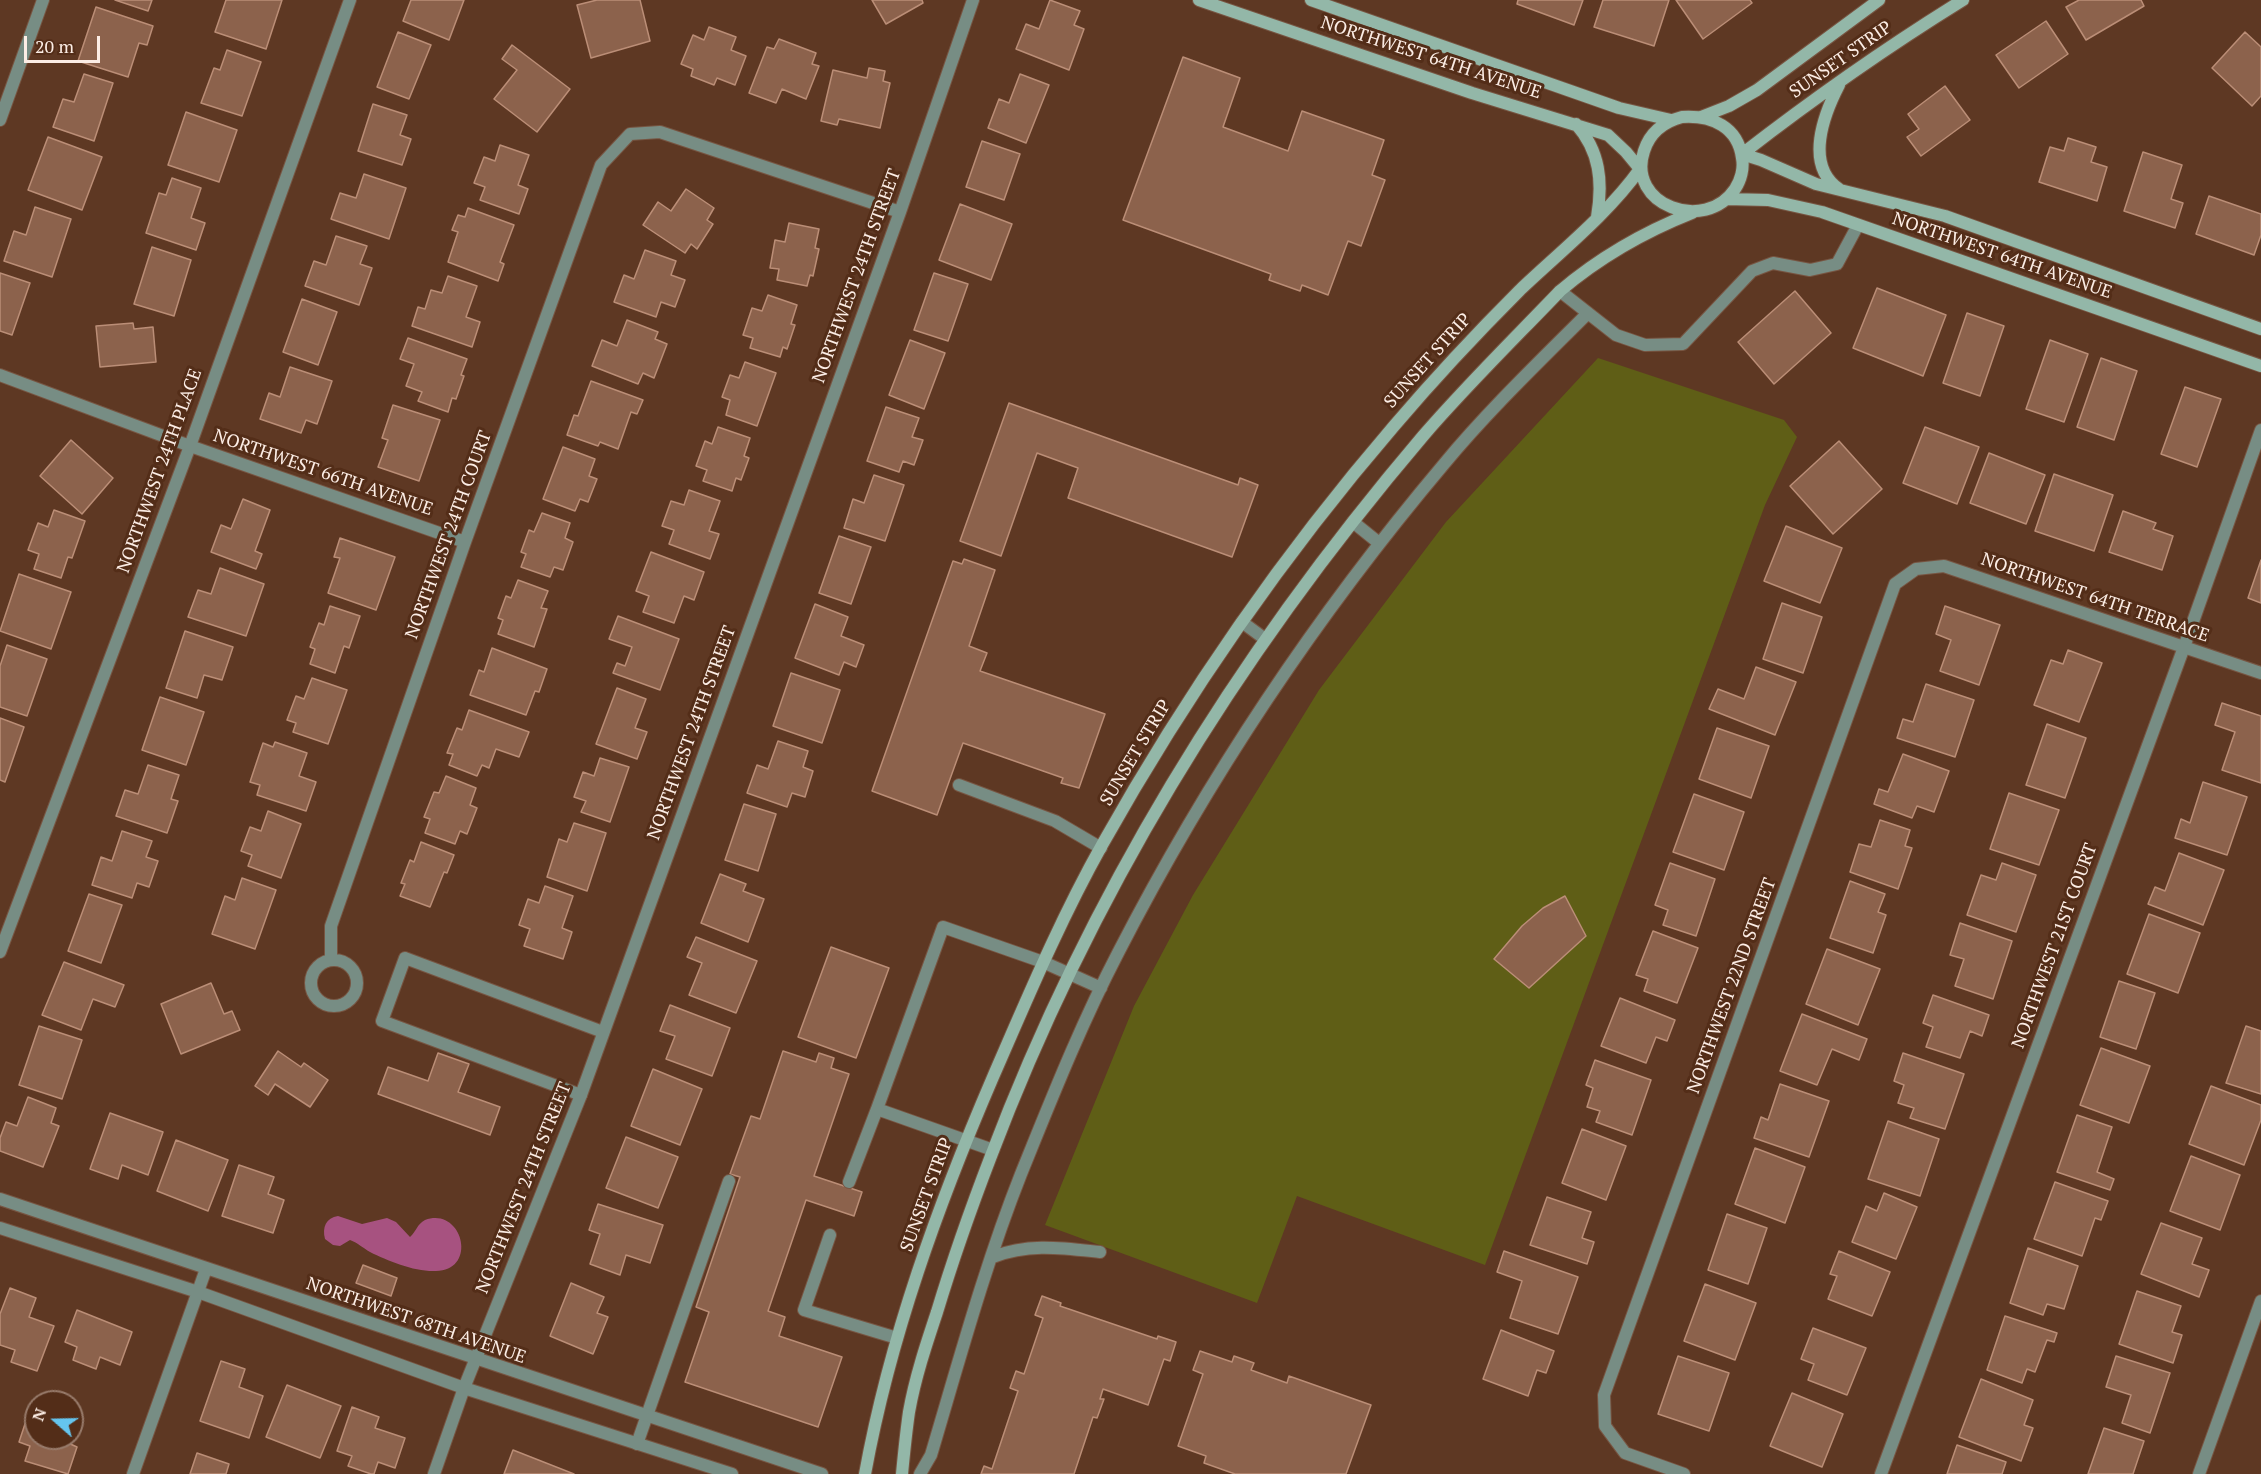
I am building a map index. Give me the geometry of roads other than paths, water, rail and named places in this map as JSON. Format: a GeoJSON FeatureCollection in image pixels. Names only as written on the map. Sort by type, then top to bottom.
{"type":"FeatureCollection","features":[{"type":"Feature","properties":{"kind":"street"},"geometry":{"type":"LineString","coordinates":[[0,120],[43,0]]}},
{"type":"Feature","properties":{"kind":"street","name":"NORTHWEST 24TH PLACE"},"geometry":{"type":"LineString","coordinates":[[0,952],[190,446],[350,0]]}},
{"type":"Feature","properties":{"kind":"street","name":"NORTHWEST 24TH STREET"},"geometry":{"type":"LineString","coordinates":[[434,1474],[464,1388],[581,1095],[900,212],[973,0]]}},
{"type":"Feature","properties":{"kind":"street","name":"NORTHWEST 64TH AVENUE"},"geometry":{"type":"LineString","coordinates":[[1199,0],[1472,93],[1608,135],[1640,169]]}},
{"type":"Feature","properties":{"kind":"street","name":"NORTHWEST 64TH AVENUE"},"geometry":{"type":"LineString","coordinates":[[1311,0],[1619,108],[1671,120]]}},
{"type":"Feature","properties":{"kind":"street","name":"SUNSET STRIP"},"geometry":{"type":"LineString","coordinates":[[1701,117],[1729,106],[1757,90],[1879,0]]}},
{"type":"Feature","properties":{"kind":"street","name":"SUNSET STRIP"},"geometry":{"type":"LineString","coordinates":[[1742,154],[1840,83],[1963,0]]}},
{"type":"Feature","properties":{"kind":"street"},"geometry":{"type":"LineString","coordinates":[[1840,83],[1823,119],[1820,153],[1827,177],[1843,192]]}},
{"type":"Feature","properties":{"kind":"street"},"geometry":{"type":"LineString","coordinates":[[902,1474],[909,1412],[916,1382],[958,1242],[1032,1050],[1068,973],[1145,829],[1200,738],[1265,639],[1353,522],[1425,434],[1560,291],[1583,271],[1613,251],[1662,225],[1709,209],[1726,199],[1736,188],[1741,175],[1742,154],[1739,143],[1728,128],[1713,119],[1682,117],[1671,120],[1649,137],[1641,158],[1640,169],[1648,189],[1655,197],[1675,209],[1692,213]]}},
{"type":"Feature","properties":{"kind":"street"},"geometry":{"type":"LineString","coordinates":[[1576,124],[1585,135],[1598,162],[1601,196],[1596,218]]}},
{"type":"Feature","properties":{"kind":"street","name":"NORTHWEST 24TH COURT"},"geometry":{"type":"LineString","coordinates":[[331,960],[331,926],[465,542],[601,165],[630,134],[660,132],[900,212]]}},
{"type":"Feature","properties":{"kind":"street","name":"NORTHWEST 64TH AVENUE"},"geometry":{"type":"LineString","coordinates":[[1742,154],[1816,184],[1945,216],[2261,329]]}},
{"type":"Feature","properties":{"kind":"street","name":"SUNSET STRIP"},"geometry":{"type":"LineString","coordinates":[[865,1474],[874,1425],[897,1338],[966,1140],[1043,962],[1101,848],[1169,731],[1242,622],[1303,540],[1392,428],[1485,326],[1596,218],[1640,169]]}},
{"type":"Feature","properties":{"kind":"street","name":"NORTHWEST 64TH AVENUE"},"geometry":{"type":"LineString","coordinates":[[1726,199],[1768,200],[1798,206],[2261,366]]}},
{"type":"Feature","properties":{"kind":"street"},"geometry":{"type":"LineString","coordinates":[[1560,291],[1616,335],[1645,345],[1683,344],[1752,271],[1773,263],[1810,270],[1838,264],[1858,225]]}},
{"type":"Feature","properties":{"kind":"street"},"geometry":{"type":"LineString","coordinates":[[920,1474],[932,1455],[978,1299],[1020,1177],[1101,988],[1177,843],[1249,724],[1316,626],[1379,543],[1446,461],[1511,390],[1587,314]]}},
{"type":"Feature","properties":{"kind":"street","name":"NORTHWEST 66TH AVENUE"},"geometry":{"type":"LineString","coordinates":[[0,375],[190,446],[465,542]]}},
{"type":"Feature","properties":{"kind":"street","name":"NORTHWEST 21ST COURT"},"geometry":{"type":"LineString","coordinates":[[1881,1474],[2184,647],[2261,430]]}},
{"type":"Feature","properties":{"kind":"street"},"geometry":{"type":"LineString","coordinates":[[1353,522],[1379,543]]}},
{"type":"Feature","properties":{"kind":"street","name":"NORTHWEST 64TH TERRACE"},"geometry":{"type":"LineString","coordinates":[[1916,569],[1944,566],[2261,674]]}},
{"type":"Feature","properties":{"kind":"street","name":"NORTHWEST 22ND STREET"},"geometry":{"type":"LineString","coordinates":[[1684,1474],[1625,1453],[1605,1426],[1604,1395],[1895,584],[1916,569]]}},
{"type":"Feature","properties":{"kind":"street"},"geometry":{"type":"LineString","coordinates":[[1242,622],[1265,639]]}},
{"type":"Feature","properties":{"kind":"street"},"geometry":{"type":"LineString","coordinates":[[959,785],[1055,821],[1101,848]]}},
{"type":"Feature","properties":{"kind":"street"},"geometry":{"type":"LineString","coordinates":[[849,1182],[944,927],[1043,962],[1101,988]]}},
{"type":"Feature","properties":{"kind":"street"},"geometry":{"type":"LineString","coordinates":[[581,1095],[382,1021],[405,958],[603,1032]]}},
{"type":"Feature","properties":{"kind":"street"},"geometry":{"type":"LineString","coordinates":[[877,1109],[993,1150]]}},
{"type":"Feature","properties":{"kind":"street"},"geometry":{"type":"LineString","coordinates":[[637,1444],[729,1181]]}},
{"type":"Feature","properties":{"kind":"street","name":"NORTHWEST 68TH AVENUE"},"geometry":{"type":"LineString","coordinates":[[0,1199],[822,1474]]}},
{"type":"Feature","properties":{"kind":"street"},"geometry":{"type":"LineString","coordinates":[[0,1227],[198,1292],[464,1388],[732,1474]]}},
{"type":"Feature","properties":{"kind":"street"},"geometry":{"type":"LineString","coordinates":[[830,1234],[804,1310],[897,1338]]}},
{"type":"Feature","properties":{"kind":"street"},"geometry":{"type":"LineString","coordinates":[[993,1257],[1012,1250],[1047,1246],[1100,1252]]}},
{"type":"Feature","properties":{"kind":"street"},"geometry":{"type":"LineString","coordinates":[[132,1474],[206,1269]]}},
{"type":"Feature","properties":{"kind":"street"},"geometry":{"type":"LineString","coordinates":[[2199,1474],[2261,1301]]}}]}
